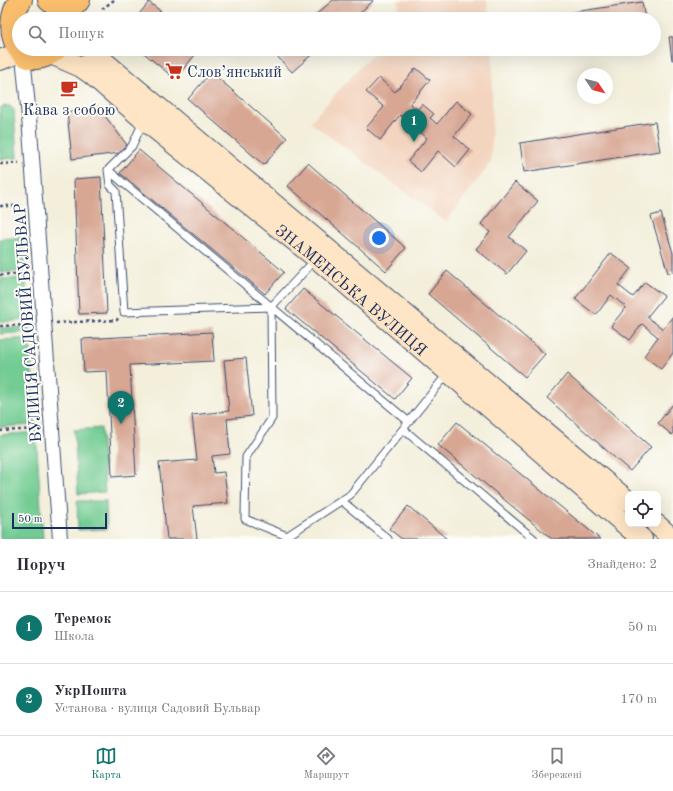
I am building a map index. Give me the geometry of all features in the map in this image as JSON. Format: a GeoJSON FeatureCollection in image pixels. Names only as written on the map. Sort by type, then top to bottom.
{"type":"FeatureCollection","features":[{"type":"Feature","properties":{"kind":"main road"},"geometry":{"type":"LineString","coordinates":[[12,53],[4,32],[2,20],[9,10],[21,0]]}},
{"type":"Feature","properties":{"kind":"main road"},"geometry":{"type":"LineString","coordinates":[[49,0],[60,12]]}},
{"type":"Feature","properties":{"kind":"main road"},"geometry":{"type":"LineString","coordinates":[[69,12],[79,0]]}},
{"type":"Feature","properties":{"kind":"main road"},"geometry":{"type":"LineString","coordinates":[[14,57],[37,58],[42,56]]}},
{"type":"Feature","properties":{"kind":"main road","name":"ЗНАМЕНСЬКА ВУЛИЦЯ"},"geometry":{"type":"LineString","coordinates":[[62,56],[91,74],[144,120],[316,258],[642,539]]}},
{"type":"Feature","properties":{"kind":"main road","name":"ЗНАМЕНСЬКА ВУЛИЦЯ"},"geometry":{"type":"LineString","coordinates":[[97,56],[625,498]]}},
{"type":"Feature","properties":{"kind":"main road"},"geometry":{"type":"LineString","coordinates":[[660,527],[673,538]]}},
{"type":"Feature","properties":{"kind":"street","name":"ВУЛИЦЯ САДОВИЙ БУЛЬВАР"},"geometry":{"type":"LineString","coordinates":[[14,57],[33,163],[60,539]]}},
{"type":"Feature","properties":{"kind":"lane"},"geometry":{"type":"LineString","coordinates":[[108,170],[132,146],[144,120]]}},
{"type":"Feature","properties":{"kind":"lane"},"geometry":{"type":"LineString","coordinates":[[108,170],[409,422]]}},
{"type":"Feature","properties":{"kind":"lane"},"geometry":{"type":"LineString","coordinates":[[108,170],[110,185],[116,191],[124,312],[271,307]]}},
{"type":"Feature","properties":{"kind":"lane"},"geometry":{"type":"LineString","coordinates":[[316,258],[271,307],[272,418],[246,457],[245,519],[288,537],[342,501],[350,495],[448,372]]}},
{"type":"Feature","properties":{"kind":"lane"},"geometry":{"type":"LineString","coordinates":[[403,429],[534,539]]}},
{"type":"Feature","properties":{"kind":"lane"},"geometry":{"type":"LineString","coordinates":[[342,501],[388,539]]}},
{"type":"Feature","properties":{"kind":"path"},"geometry":{"type":"LineString","coordinates":[[102,9],[114,0]]}},
{"type":"Feature","properties":{"kind":"path"},"geometry":{"type":"LineString","coordinates":[[0,164],[33,163]]}},
{"type":"Feature","properties":{"kind":"path"},"geometry":{"type":"LineString","coordinates":[[0,206],[36,205]]}},
{"type":"Feature","properties":{"kind":"path"},"geometry":{"type":"LineString","coordinates":[[0,275],[40,272]]}},
{"type":"Feature","properties":{"kind":"path"},"geometry":{"type":"LineString","coordinates":[[0,326],[117,320],[124,312]]}},
{"type":"Feature","properties":{"kind":"path"},"geometry":{"type":"LineString","coordinates":[[0,431],[52,428]]}},
{"type":"Feature","properties":{"kind":"shaded area"},"geometry":{"type":"Polygon","coordinates":[[[398,0],[487,0],[488,12],[399,12],[398,0]]]}},
{"type":"Feature","properties":{"kind":"shaded area"},"geometry":{"type":"Polygon","coordinates":[[[371,56],[493,56],[491,162],[446,222],[310,122],[371,56]]]}},
{"type":"Feature","properties":{"kind":"green space"},"geometry":{"type":"Polygon","coordinates":[[[10,106],[14,110],[17,158],[0,159],[0,108],[10,106]]]}},
{"type":"Feature","properties":{"kind":"green space"},"geometry":{"type":"Polygon","coordinates":[[[23,237],[25,271],[0,273],[0,239],[23,237]]]}},
{"type":"Feature","properties":{"kind":"green space"},"geometry":{"type":"Polygon","coordinates":[[[26,278],[28,320],[0,322],[0,279],[26,278]]]}},
{"type":"Feature","properties":{"kind":"green space"},"geometry":{"type":"Polygon","coordinates":[[[29,327],[29,332],[0,334],[0,328],[29,327]]]}},
{"type":"Feature","properties":{"kind":"green space"},"geometry":{"type":"Polygon","coordinates":[[[30,338],[35,425],[0,427],[0,340],[30,338]]]}},
{"type":"Feature","properties":{"kind":"green space"},"geometry":{"type":"Polygon","coordinates":[[[101,428],[105,492],[78,494],[74,430],[101,428]]]}},
{"type":"Feature","properties":{"kind":"green space"},"geometry":{"type":"Polygon","coordinates":[[[36,432],[43,539],[0,539],[0,435],[36,432]]]}},
{"type":"Feature","properties":{"kind":"green space"},"geometry":{"type":"Polygon","coordinates":[[[77,501],[106,501],[107,529],[78,530],[77,501]]]}},
{"type":"Feature","properties":{"kind":"building"},"geometry":{"type":"Polygon","coordinates":[[[333,0],[373,1],[361,12],[319,12],[333,0]]]}},
{"type":"Feature","properties":{"kind":"building"},"geometry":{"type":"Polygon","coordinates":[[[149,2],[162,12],[141,12],[149,2]]]}},
{"type":"Feature","properties":{"kind":"building"},"geometry":{"type":"Polygon","coordinates":[[[642,2],[644,12],[573,12],[642,2]]]}},
{"type":"Feature","properties":{"kind":"building"},"geometry":{"type":"Polygon","coordinates":[[[669,37],[673,37],[673,60],[672,60],[669,37]]]}},
{"type":"Feature","properties":{"kind":"building","name":"Слов’янський"},"geometry":{"type":"Polygon","coordinates":[[[147,56],[194,56],[175,79],[147,56]]]}},
{"type":"Feature","properties":{"kind":"building"},"geometry":{"type":"Polygon","coordinates":[[[277,56],[310,56],[292,72],[277,56]]]}},
{"type":"Feature","properties":{"kind":"building"},"geometry":{"type":"Polygon","coordinates":[[[416,68],[430,80],[410,104],[418,109],[422,104],[434,114],[430,118],[437,124],[456,101],[472,114],[454,136],[470,150],[456,167],[438,151],[421,172],[408,161],[427,138],[418,130],[414,134],[407,128],[411,124],[400,115],[380,140],[366,128],[384,107],[366,92],[379,78],[395,92],[416,68]]]}},
{"type":"Feature","properties":{"kind":"building"},"geometry":{"type":"Polygon","coordinates":[[[211,72],[287,138],[264,165],[188,99],[211,72]]]}},
{"type":"Feature","properties":{"kind":"building"},"geometry":{"type":"Polygon","coordinates":[[[99,108],[127,145],[120,153],[72,159],[67,112],[99,108]]]}},
{"type":"Feature","properties":{"kind":"building"},"geometry":{"type":"Polygon","coordinates":[[[655,122],[660,151],[524,172],[520,143],[655,122]]]}},
{"type":"Feature","properties":{"kind":"building"},"geometry":{"type":"Polygon","coordinates":[[[139,150],[284,272],[265,294],[120,173],[139,150]]]}},
{"type":"Feature","properties":{"kind":"building"},"geometry":{"type":"Polygon","coordinates":[[[308,163],[406,248],[386,271],[288,186],[308,163]]]}},
{"type":"Feature","properties":{"kind":"building"},"geometry":{"type":"Polygon","coordinates":[[[101,177],[107,313],[79,314],[74,179],[101,177]]]}},
{"type":"Feature","properties":{"kind":"building"},"geometry":{"type":"Polygon","coordinates":[[[515,182],[538,201],[509,237],[526,251],[507,274],[476,249],[490,232],[481,224],[515,182]]]}},
{"type":"Feature","properties":{"kind":"building"},"geometry":{"type":"Polygon","coordinates":[[[661,213],[673,253],[673,272],[668,273],[651,216],[661,213]]]}},
{"type":"Feature","properties":{"kind":"building"},"geometry":{"type":"Polygon","coordinates":[[[611,253],[631,268],[618,285],[633,297],[645,282],[664,296],[647,317],[663,329],[673,316],[673,353],[661,369],[644,356],[658,337],[642,324],[630,340],[611,326],[626,307],[611,295],[596,315],[575,299],[611,253]]]}},
{"type":"Feature","properties":{"kind":"building"},"geometry":{"type":"Polygon","coordinates":[[[447,271],[545,354],[525,377],[428,294],[447,271]]]}},
{"type":"Feature","properties":{"kind":"building"},"geometry":{"type":"Polygon","coordinates":[[[303,289],[412,378],[395,399],[286,309],[303,289]]]}},
{"type":"Feature","properties":{"kind":"building"},"geometry":{"type":"Polygon","coordinates":[[[212,332],[214,361],[130,365],[136,475],[112,477],[107,371],[84,372],[82,339],[212,332]]]}},
{"type":"Feature","properties":{"kind":"building"},"geometry":{"type":"Polygon","coordinates":[[[246,358],[252,416],[227,419],[230,454],[212,456],[214,473],[224,472],[228,503],[193,506],[197,539],[167,539],[159,463],[197,460],[192,415],[229,411],[224,360],[246,358]]]}},
{"type":"Feature","properties":{"kind":"building"},"geometry":{"type":"Polygon","coordinates":[[[567,374],[651,447],[630,471],[547,398],[567,374]]]}},
{"type":"Feature","properties":{"kind":"building"},"geometry":{"type":"Polygon","coordinates":[[[673,404],[673,433],[672,435],[658,423],[673,404]]]}},
{"type":"Feature","properties":{"kind":"building"},"geometry":{"type":"Polygon","coordinates":[[[457,422],[600,539],[552,539],[438,445],[457,422]]]}},
{"type":"Feature","properties":{"kind":"building"},"geometry":{"type":"Polygon","coordinates":[[[408,506],[447,539],[402,539],[389,529],[408,506]]]}},
{"type":"Feature","properties":{"kind":"place","name":"Слов’янський"},"geometry":{"type":"Point","coordinates":[174,71]}},
{"type":"Feature","properties":{"kind":"place","name":"Кава з собою"},"geometry":{"type":"Point","coordinates":[69,88]}},
{"type":"Feature","properties":{"kind":"place","name":"Теремок"},"geometry":{"type":"Point","coordinates":[414,142]}},
{"type":"Feature","properties":{"kind":"place","name":"УкрПошта"},"geometry":{"type":"Point","coordinates":[121,424]}}]}
